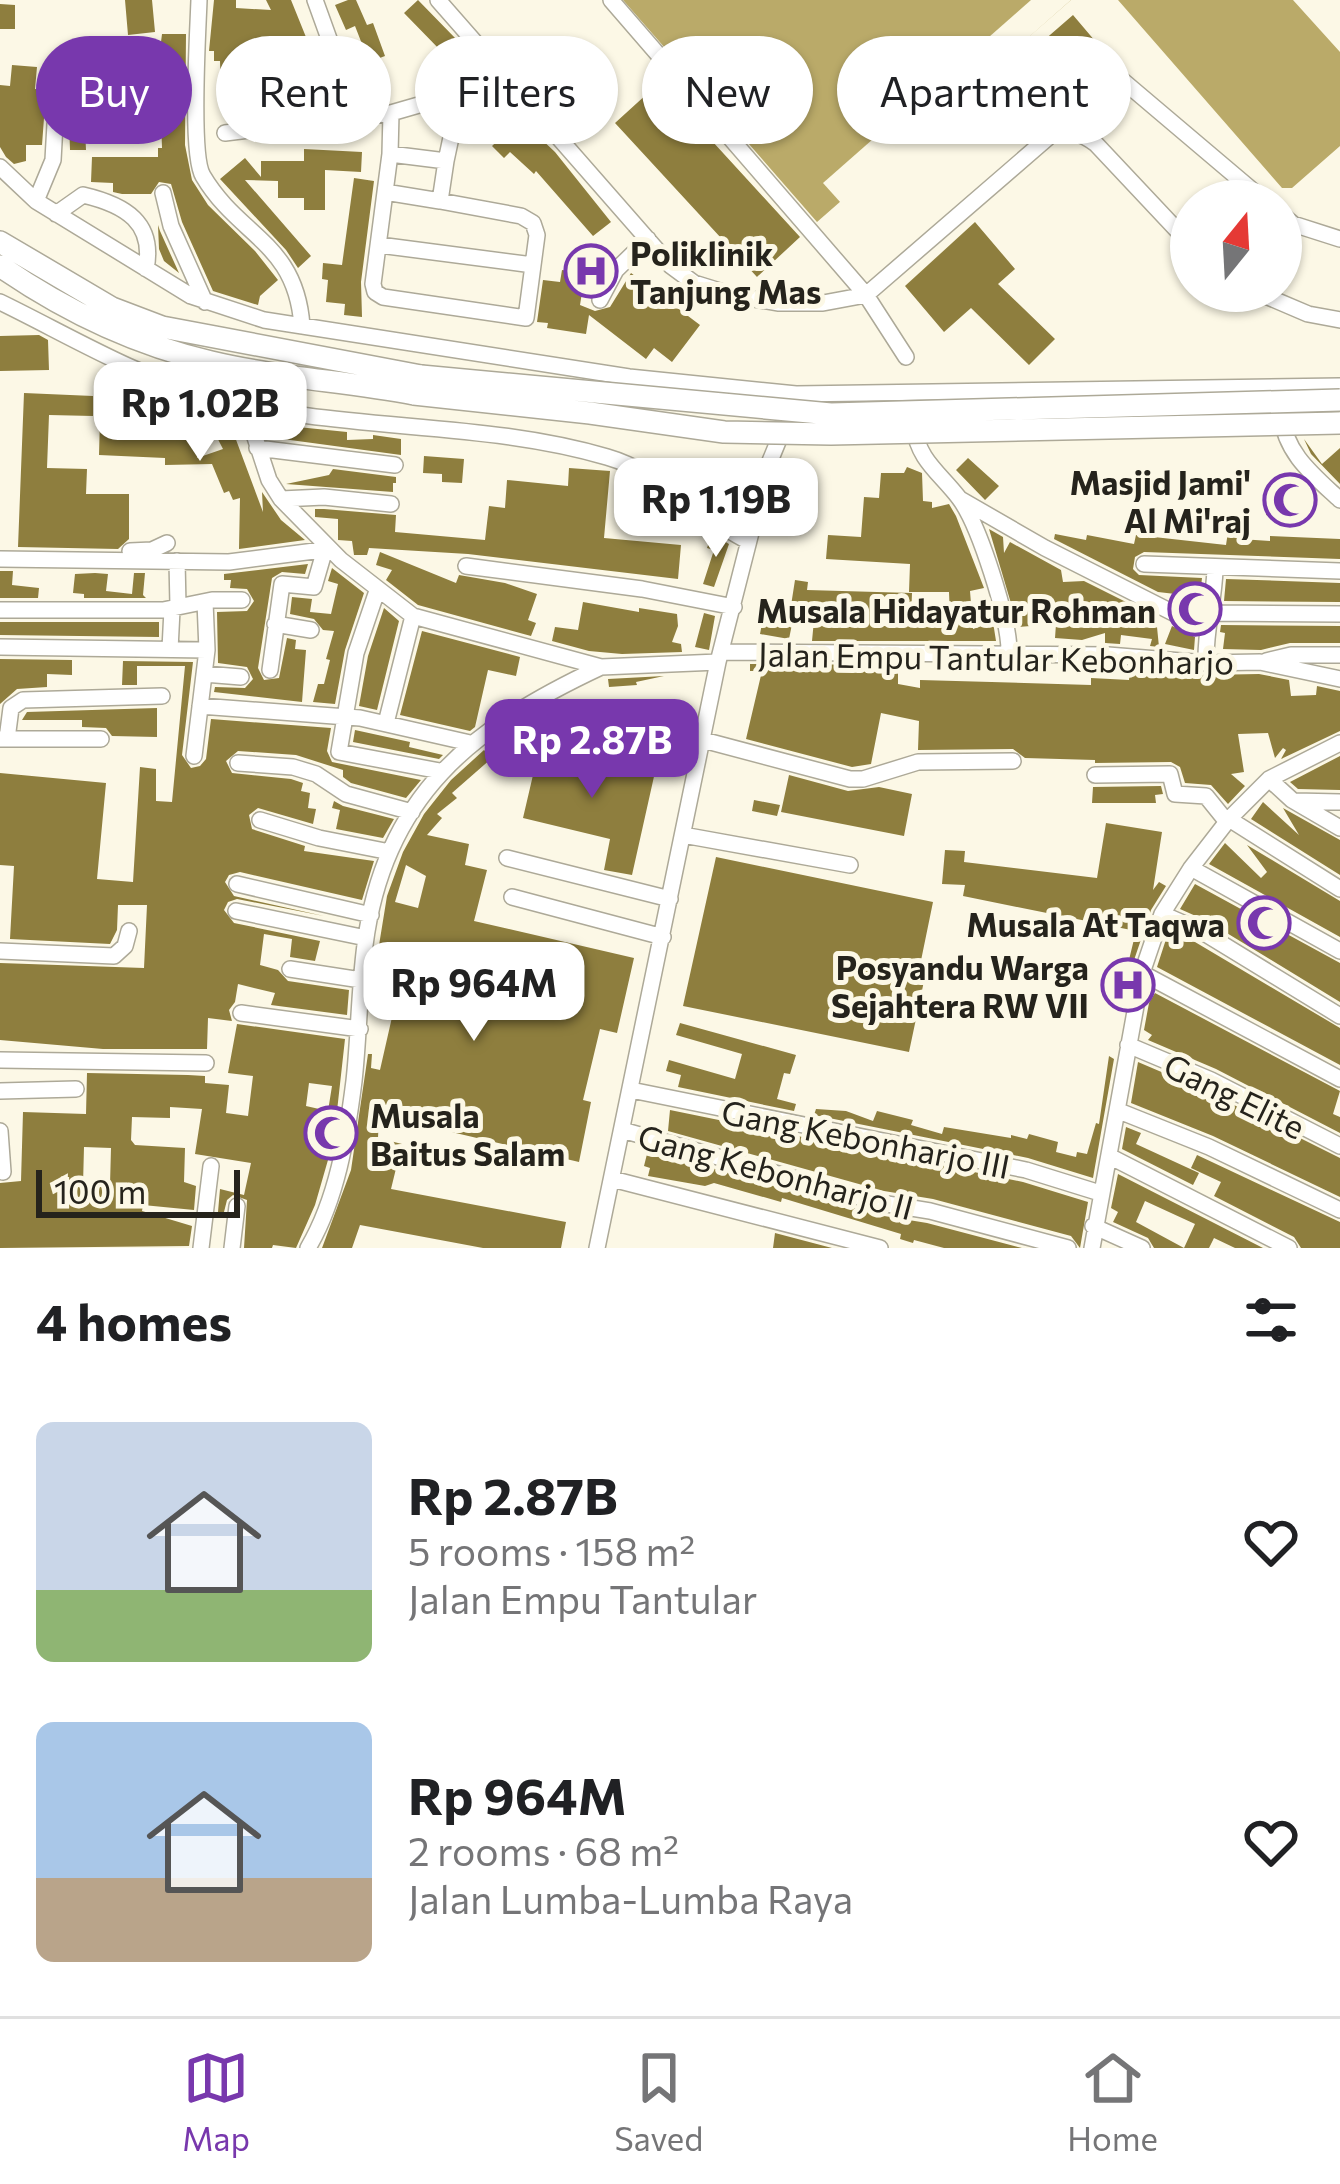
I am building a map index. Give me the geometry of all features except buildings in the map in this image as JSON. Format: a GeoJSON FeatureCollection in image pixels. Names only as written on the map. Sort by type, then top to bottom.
{"type":"FeatureCollection","features":[{"type":"Feature","properties":{"kind":"highway"},"geometry":{"type":"LineString","coordinates":[[0,242],[112,308],[161,327],[417,385],[724,432],[1340,423]]}},
{"type":"Feature","properties":{"kind":"highway"},"geometry":{"type":"LineString","coordinates":[[0,266],[58,305],[157,347],[277,375],[831,414],[1340,400]]}},
{"type":"Feature","properties":{"kind":"street"},"geometry":{"type":"LineString","coordinates":[[200,0],[200,167],[220,197],[279,259],[296,286],[302,326]]}},
{"type":"Feature","properties":{"kind":"street"},"geometry":{"type":"LineString","coordinates":[[314,0],[327,36]]}},
{"type":"Feature","properties":{"kind":"street"},"geometry":{"type":"LineString","coordinates":[[438,0],[470,36]]}},
{"type":"Feature","properties":{"kind":"street"},"geometry":{"type":"LineString","coordinates":[[611,0],[866,295],[906,357]]}},
{"type":"Feature","properties":{"kind":"street"},"geometry":{"type":"LineString","coordinates":[[1131,88],[1240,180]]}},
{"type":"Feature","properties":{"kind":"street"},"geometry":{"type":"LineString","coordinates":[[391,112],[415,106]]}},
{"type":"Feature","properties":{"kind":"street"},"geometry":{"type":"LineString","coordinates":[[565,144],[671,266],[694,283],[779,303],[836,302],[866,295],[1051,135],[1067,131],[1096,144],[1170,222]]}},
{"type":"Feature","properties":{"kind":"street"},"geometry":{"type":"LineString","coordinates":[[36,201],[53,160],[54,144]]}},
{"type":"Feature","properties":{"kind":"street"},"geometry":{"type":"LineString","coordinates":[[386,192],[521,216],[533,223],[537,235],[526,318],[375,292],[390,144]]}},
{"type":"Feature","properties":{"kind":"street"},"geometry":{"type":"LineString","coordinates":[[440,201],[450,144]]}},
{"type":"Feature","properties":{"kind":"street"},"geometry":{"type":"LineString","coordinates":[[390,154],[446,161]]}},
{"type":"Feature","properties":{"kind":"street"},"geometry":{"type":"LineString","coordinates":[[0,167],[36,201],[146,269],[205,302],[264,320],[629,377],[796,394],[1340,386]]}},
{"type":"Feature","properties":{"kind":"street"},"geometry":{"type":"LineString","coordinates":[[163,193],[176,239],[205,302]]}},
{"type":"Feature","properties":{"kind":"street"},"geometry":{"type":"LineString","coordinates":[[56,214],[83,195],[143,225],[150,243],[146,269]]}},
{"type":"Feature","properties":{"kind":"street"},"geometry":{"type":"LineString","coordinates":[[1302,226],[1320,236],[1340,239]]}},
{"type":"Feature","properties":{"kind":"street"},"geometry":{"type":"LineString","coordinates":[[600,300],[616,270],[648,238]]}},
{"type":"Feature","properties":{"kind":"street"},"geometry":{"type":"LineString","coordinates":[[379,245],[533,265]]}},
{"type":"Feature","properties":{"kind":"street"},"geometry":{"type":"LineString","coordinates":[[0,302],[88,348],[206,396],[607,457],[658,482],[703,517],[748,542]]}},
{"type":"Feature","properties":{"kind":"street"},"geometry":{"type":"LineString","coordinates":[[1302,311],[1340,320]]}},
{"type":"Feature","properties":{"kind":"street"},"geometry":{"type":"LineString","coordinates":[[1278,387],[1283,439],[1340,500]]}},
{"type":"Feature","properties":{"kind":"street"},"geometry":{"type":"LineString","coordinates":[[910,391],[916,446],[960,499],[998,595],[1009,652]]}},
{"type":"Feature","properties":{"kind":"street"},"geometry":{"type":"LineString","coordinates":[[597,1248],[720,657],[768,466],[796,394]]}},
{"type":"Feature","properties":{"kind":"street"},"geometry":{"type":"LineString","coordinates":[[244,404],[269,480],[281,499],[327,549],[377,591],[413,616],[601,667]]}},
{"type":"Feature","properties":{"kind":"street"},"geometry":{"type":"LineString","coordinates":[[257,448],[395,465]]}},
{"type":"Feature","properties":{"kind":"street"},"geometry":{"type":"LineString","coordinates":[[281,499],[307,496],[391,504]]}},
{"type":"Feature","properties":{"kind":"street"},"geometry":{"type":"LineString","coordinates":[[960,499],[1045,548],[1208,621],[1340,614]]}},
{"type":"Feature","properties":{"kind":"street"},"geometry":{"type":"LineString","coordinates":[[0,554],[144,551],[167,543]]}},
{"type":"Feature","properties":{"kind":"street"},"geometry":{"type":"LineString","coordinates":[[0,554],[229,562],[327,549]]}},
{"type":"Feature","properties":{"kind":"street"},"geometry":{"type":"LineString","coordinates":[[270,670],[282,584],[314,587],[327,549]]}},
{"type":"Feature","properties":{"kind":"street"},"geometry":{"type":"LineString","coordinates":[[170,649],[177,561]]}},
{"type":"Feature","properties":{"kind":"street"},"geometry":{"type":"LineString","coordinates":[[1144,564],[1340,571]]}},
{"type":"Feature","properties":{"kind":"street"},"geometry":{"type":"LineString","coordinates":[[466,566],[623,586],[734,607]]}},
{"type":"Feature","properties":{"kind":"street"},"geometry":{"type":"LineString","coordinates":[[1206,663],[1215,569]]}},
{"type":"Feature","properties":{"kind":"street"},"geometry":{"type":"LineString","coordinates":[[377,591],[356,653],[340,753],[440,771]]}},
{"type":"Feature","properties":{"kind":"street"},"geometry":{"type":"LineString","coordinates":[[0,610],[175,608],[242,600]]}},
{"type":"Feature","properties":{"kind":"street"},"geometry":{"type":"LineString","coordinates":[[194,756],[207,650],[205,602]]}},
{"type":"Feature","properties":{"kind":"street"},"geometry":{"type":"LineString","coordinates":[[386,723],[413,616]]}},
{"type":"Feature","properties":{"kind":"street"},"geometry":{"type":"LineString","coordinates":[[275,624],[310,631]]}},
{"type":"Feature","properties":{"kind":"street"},"geometry":{"type":"LineString","coordinates":[[0,647],[207,650]]}},
{"type":"Feature","properties":{"kind":"street","name":"Jalan Empu Tantular Kebonharjo"},"geometry":{"type":"LineString","coordinates":[[601,667],[720,657],[1009,652],[1259,662],[1340,679]]}},
{"type":"Feature","properties":{"kind":"street"},"geometry":{"type":"LineString","coordinates":[[1259,662],[1340,656]]}},
{"type":"Feature","properties":{"kind":"street"},"geometry":{"type":"LineString","coordinates":[[308,1248],[325,1211],[345,1144],[366,938],[390,852],[440,771],[470,743],[517,711],[601,667]]}},
{"type":"Feature","properties":{"kind":"street"},"geometry":{"type":"LineString","coordinates":[[204,674],[242,677]]}},
{"type":"Feature","properties":{"kind":"street"},"geometry":{"type":"LineString","coordinates":[[101,739],[4,739],[11,708],[22,700],[162,696]]}},
{"type":"Feature","properties":{"kind":"street"},"geometry":{"type":"LineString","coordinates":[[200,706],[346,717],[470,743]]}},
{"type":"Feature","properties":{"kind":"street"},"geometry":{"type":"LineString","coordinates":[[703,740],[863,779],[918,761],[1013,761]]}},
{"type":"Feature","properties":{"kind":"street"},"geometry":{"type":"LineString","coordinates":[[1092,1248],[1142,973],[1162,914],[1190,868],[1269,779],[1340,743]]}},
{"type":"Feature","properties":{"kind":"street"},"geometry":{"type":"LineString","coordinates":[[238,763],[292,767],[316,774],[346,794],[412,812]]}},
{"type":"Feature","properties":{"kind":"street"},"geometry":{"type":"LineString","coordinates":[[1096,775],[1170,774],[1173,792],[1206,796],[1228,821],[1340,889]]}},
{"type":"Feature","properties":{"kind":"street"},"geometry":{"type":"LineString","coordinates":[[1269,779],[1292,800],[1340,828]]}},
{"type":"Feature","properties":{"kind":"street"},"geometry":{"type":"LineString","coordinates":[[1292,800],[1340,802]]}},
{"type":"Feature","properties":{"kind":"street"},"geometry":{"type":"LineString","coordinates":[[260,820],[390,852]]}},
{"type":"Feature","properties":{"kind":"street"},"geometry":{"type":"LineString","coordinates":[[683,835],[850,865]]}},
{"type":"Feature","properties":{"kind":"street"},"geometry":{"type":"LineString","coordinates":[[507,858],[670,899]]}},
{"type":"Feature","properties":{"kind":"street"},"geometry":{"type":"LineString","coordinates":[[1190,868],[1340,951]]}},
{"type":"Feature","properties":{"kind":"street"},"geometry":{"type":"LineString","coordinates":[[237,884],[371,915]]}},
{"type":"Feature","properties":{"kind":"street"},"geometry":{"type":"LineString","coordinates":[[512,897],[663,937]]}},
{"type":"Feature","properties":{"kind":"street"},"geometry":{"type":"LineString","coordinates":[[236,911],[366,938]]}},
{"type":"Feature","properties":{"kind":"street"},"geometry":{"type":"LineString","coordinates":[[1162,914],[1202,931],[1340,1016]]}},
{"type":"Feature","properties":{"kind":"street"},"geometry":{"type":"LineString","coordinates":[[0,951],[114,956],[125,946],[128,931]]}},
{"type":"Feature","properties":{"kind":"street"},"geometry":{"type":"LineString","coordinates":[[290,969],[362,980]]}},
{"type":"Feature","properties":{"kind":"street"},"geometry":{"type":"LineString","coordinates":[[1142,973],[1340,1079]]}},
{"type":"Feature","properties":{"kind":"street"},"geometry":{"type":"LineString","coordinates":[[242,1013],[360,1029]]}},
{"type":"Feature","properties":{"kind":"street","name":"Gang Elite"},"geometry":{"type":"LineString","coordinates":[[1128,1046],[1211,1080],[1340,1146]]}},
{"type":"Feature","properties":{"kind":"street"},"geometry":{"type":"LineString","coordinates":[[0,1060],[206,1063]]}},
{"type":"Feature","properties":{"kind":"street"},"geometry":{"type":"LineString","coordinates":[[0,1091],[76,1089]]}},
{"type":"Feature","properties":{"kind":"street","name":"Gang Kebonharjo III"},"geometry":{"type":"LineString","coordinates":[[631,1090],[1026,1170],[1100,1193]]}},
{"type":"Feature","properties":{"kind":"street"},"geometry":{"type":"LineString","coordinates":[[1119,1111],[1209,1147],[1340,1210]]}},
{"type":"Feature","properties":{"kind":"street","name":"Gang Kebonharjo II"},"geometry":{"type":"LineString","coordinates":[[622,1130],[881,1203],[1068,1248]]}},
{"type":"Feature","properties":{"kind":"street"},"geometry":{"type":"LineString","coordinates":[[0,1131],[3,1172]]}},
{"type":"Feature","properties":{"kind":"street"},"geometry":{"type":"LineString","coordinates":[[317,1139],[345,1144]]}},
{"type":"Feature","properties":{"kind":"street"},"geometry":{"type":"LineString","coordinates":[[1109,1156],[1288,1248]]}},
{"type":"Feature","properties":{"kind":"street"},"geometry":{"type":"LineString","coordinates":[[201,1248],[211,1166]]}},
{"type":"Feature","properties":{"kind":"street"},"geometry":{"type":"LineString","coordinates":[[612,1179],[880,1248]]}},
{"type":"Feature","properties":{"kind":"street"},"geometry":{"type":"LineString","coordinates":[[232,1248],[237,1206]]}},
{"type":"Feature","properties":{"kind":"street"},"geometry":{"type":"LineString","coordinates":[[1094,1226],[1142,1248]]}},
{"type":"Feature","properties":{"kind":"shaded area"},"geometry":{"type":"Polygon","coordinates":[[[623,0],[1071,0],[1030,36],[837,36],[837,144],[906,144],[817,222],[749,144],[813,144],[813,36],[654,36],[623,0]]]}},
{"type":"Feature","properties":{"kind":"shaded area"},"geometry":{"type":"Polygon","coordinates":[[[1118,0],[1293,0],[1340,52],[1340,146],[1301,180],[1275,180],[1118,0]]]}},
{"type":"Feature","properties":{"kind":"pier"},"geometry":{"type":"Polygon","coordinates":[[[1031,0],[1071,0],[1030,36],[990,36],[1031,0]]]}},
{"type":"Feature","properties":{"kind":"pier"},"geometry":{"type":"Polygon","coordinates":[[[867,144],[908,144],[841,203],[823,183],[867,144]]]}},
{"type":"Feature","properties":{"kind":"place","name":"Poliklinik Tanjung Mas"},"geometry":{"type":"Point","coordinates":[591,271]}},
{"type":"Feature","properties":{"kind":"place","name":"Masjid Jami' Al Mi'raj"},"geometry":{"type":"Point","coordinates":[1290,500]}},
{"type":"Feature","properties":{"kind":"place","name":"Musala Hidayatur Rohman"},"geometry":{"type":"Point","coordinates":[1195,609]}},
{"type":"Feature","properties":{"kind":"place","name":"Musala At Taqwa"},"geometry":{"type":"Point","coordinates":[1264,923]}},
{"type":"Feature","properties":{"kind":"place","name":"Posyandu Warga Sejahtera RW VII"},"geometry":{"type":"Point","coordinates":[1128,985]}},
{"type":"Feature","properties":{"kind":"place","name":"Musala Baitus Salam"},"geometry":{"type":"Point","coordinates":[331,1133]}}]}
